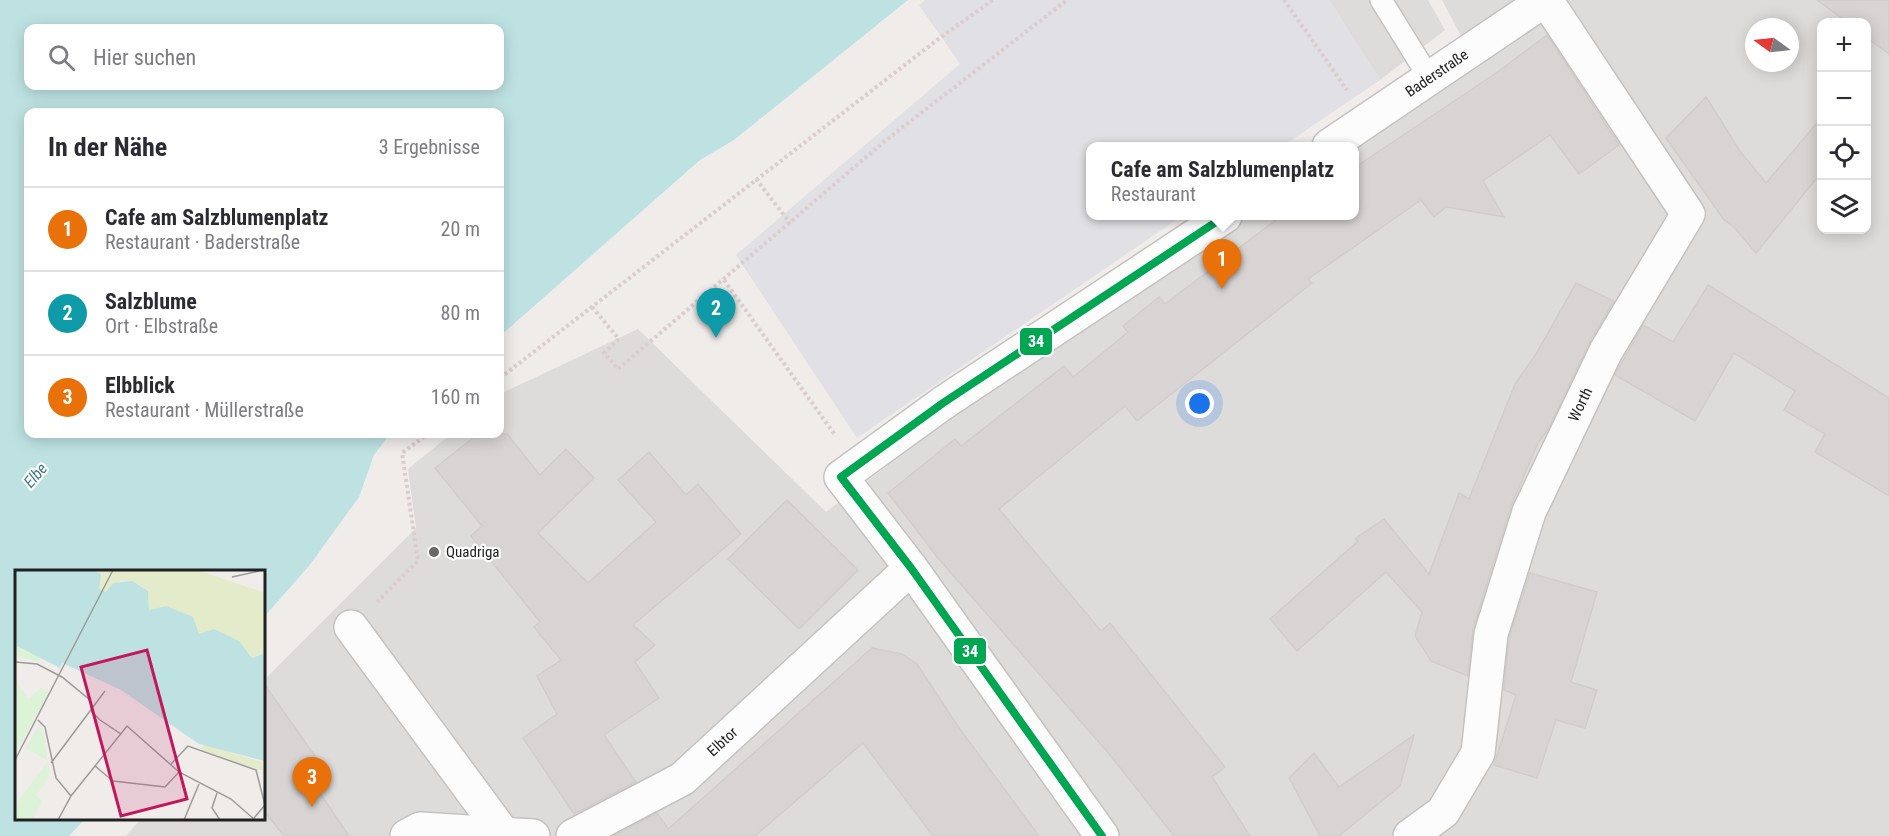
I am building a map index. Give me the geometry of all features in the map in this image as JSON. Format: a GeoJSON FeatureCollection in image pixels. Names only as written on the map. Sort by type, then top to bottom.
{"type":"FeatureCollection","features":[{"type":"Feature","properties":{"kind":"street","name":"Baderstraße"},"geometry":{"type":"LineString","coordinates":[[1336,142],[1545,0]]}},
{"type":"Feature","properties":{"kind":"street","name":"Worth"},"geometry":{"type":"LineString","coordinates":[[1410,836],[1443,813],[1478,753],[1491,634],[1529,512],[1606,351],[1688,214],[1545,0]]}},
{"type":"Feature","properties":{"kind":"street"},"geometry":{"type":"LineString","coordinates":[[1102,836],[911,568],[849,471],[943,403],[1219,220]]}},
{"type":"Feature","properties":{"kind":"street","name":"Elbtor"},"geometry":{"type":"LineString","coordinates":[[573,836],[682,779],[911,568]]}},
{"type":"Feature","properties":{"kind":"street"},"geometry":{"type":"LineString","coordinates":[[351,627],[514,835]]}},
{"type":"Feature","properties":{"kind":"street"},"geometry":{"type":"LineString","coordinates":[[407,836],[420,829],[514,835]]}},
{"type":"Feature","properties":{"kind":"lane"},"geometry":{"type":"LineString","coordinates":[[1381,0],[1430,79]]}},
{"type":"Feature","properties":{"kind":"path"},"geometry":{"type":"LineString","coordinates":[[504,375],[941,36],[993,0]]}},
{"type":"Feature","properties":{"kind":"path"},"geometry":{"type":"LineString","coordinates":[[592,307],[619,339],[604,353],[618,369],[636,351],[724,280],[885,141],[1066,0]]}},
{"type":"Feature","properties":{"kind":"path"},"geometry":{"type":"LineString","coordinates":[[1284,0],[1369,120]]}},
{"type":"Feature","properties":{"kind":"path"},"geometry":{"type":"LineString","coordinates":[[756,179],[790,223]]}},
{"type":"Feature","properties":{"kind":"path"},"geometry":{"type":"LineString","coordinates":[[724,280],[849,471]]}},
{"type":"Feature","properties":{"kind":"path"},"geometry":{"type":"LineString","coordinates":[[351,627],[418,561],[402,453],[423,438]]}},
{"type":"Feature","properties":{"kind":"shaded area"},"geometry":{"type":"Polygon","coordinates":[[[925,0],[1329,0],[1380,80],[1289,142],[1086,142],[1086,220],[1176,220],[857,438],[736,255],[960,64],[919,5],[925,0]]]}},
{"type":"Feature","properties":{"kind":"shaded area"},"geometry":{"type":"Polygon","coordinates":[[[1329,0],[1428,0],[1445,30],[1380,80],[1329,0]]]}},
{"type":"Feature","properties":{"kind":"shaded area"},"geometry":{"type":"Polygon","coordinates":[[[1442,0],[1889,0],[1889,836],[126,836],[139,821],[266,821],[266,678],[416,528],[408,469],[446,438],[504,438],[504,392],[638,329],[826,512],[1216,220],[1359,220],[1359,142],[1318,142],[1461,36],[1442,0]]]}},
{"type":"Feature","properties":{"kind":"water","name":"Elbe"},"geometry":{"type":"Polygon","coordinates":[[[0,0],[908,0],[734,140],[700,160],[504,332],[504,108],[24,108],[24,438],[387,438],[374,455],[359,497],[309,566],[266,615],[266,570],[15,570],[15,821],[83,821],[69,836],[0,836],[0,0]]]}},
{"type":"Feature","properties":{"kind":"building"},"geometry":{"type":"Polygon","coordinates":[[[1817,0],[1889,0],[1889,54],[1871,41],[1871,18],[1842,18],[1817,0]]]}},
{"type":"Feature","properties":{"kind":"building"},"geometry":{"type":"Polygon","coordinates":[[[1547,35],[1619,145],[1579,174],[1550,135],[1483,181],[1504,217],[1446,207],[1434,217],[1421,200],[1308,279],[1312,283],[1137,421],[1125,406],[999,509],[1101,631],[1110,623],[1225,767],[1212,777],[1250,836],[1174,836],[1110,755],[938,558],[888,493],[955,439],[961,446],[1064,366],[1073,377],[1128,332],[1123,326],[1159,297],[1165,304],[1276,220],[1359,220],[1359,165],[1499,71],[1547,35]]]}},
{"type":"Feature","properties":{"kind":"building"},"geometry":{"type":"Polygon","coordinates":[[[1706,97],[1740,151],[1766,183],[1817,123],[1817,178],[1756,253],[1733,226],[1724,220],[1666,138],[1706,97]]]}},
{"type":"Feature","properties":{"kind":"building"},"geometry":{"type":"Polygon","coordinates":[[[1576,283],[1614,301],[1589,343],[1549,428],[1538,443],[1511,506],[1473,629],[1468,676],[1431,661],[1415,636],[1422,612],[1386,572],[1297,651],[1270,619],[1358,541],[1355,539],[1384,519],[1429,574],[1459,493],[1469,499],[1515,384],[1536,354],[1576,283]]]}},
{"type":"Feature","properties":{"kind":"building"},"geometry":{"type":"Polygon","coordinates":[[[1708,285],[1889,398],[1889,496],[1815,452],[1825,434],[1784,410],[1795,391],[1734,353],[1695,421],[1615,375],[1643,325],[1673,342],[1708,285]]]}},
{"type":"Feature","properties":{"kind":"building"},"geometry":{"type":"Polygon","coordinates":[[[504,434],[507,434],[540,475],[566,449],[594,478],[538,533],[588,583],[656,522],[618,480],[649,452],[686,495],[698,484],[741,534],[633,625],[655,645],[635,662],[659,698],[604,735],[636,782],[574,814],[523,738],[557,714],[537,676],[561,660],[534,627],[540,622],[471,536],[482,526],[435,468],[473,438],[504,438],[504,434]]]}},
{"type":"Feature","properties":{"kind":"building"},"geometry":{"type":"Polygon","coordinates":[[[787,500],[858,570],[799,629],[728,559],[787,500]]]}},
{"type":"Feature","properties":{"kind":"building"},"geometry":{"type":"Polygon","coordinates":[[[1530,573],[1597,592],[1571,682],[1597,690],[1585,728],[1556,720],[1537,778],[1494,765],[1516,695],[1504,690],[1509,638],[1530,573]]]}},
{"type":"Feature","properties":{"kind":"building"},"geometry":{"type":"Polygon","coordinates":[[[872,648],[902,654],[917,664],[957,725],[1039,836],[933,836],[863,743],[755,836],[613,836],[657,813],[668,829],[872,648]]]}},
{"type":"Feature","properties":{"kind":"building"},"geometry":{"type":"Polygon","coordinates":[[[266,687],[315,756],[309,777],[349,836],[284,836],[266,814],[266,687]]]}},
{"type":"Feature","properties":{"kind":"building"},"geometry":{"type":"Polygon","coordinates":[[[1414,735],[1400,786],[1339,836],[1320,836],[1289,778],[1314,753],[1339,787],[1414,735]]]}},
{"type":"Feature","properties":{"kind":"transit line","name":"34"},"geometry":{"type":"LineString","coordinates":[[1102,836],[911,568],[841,477],[943,403],[1219,220]]}},
{"type":"Feature","properties":{"kind":"place","name":"Cafe am Salzblumenplatz"},"geometry":{"type":"Point","coordinates":[1222,289]}},
{"type":"Feature","properties":{"kind":"place","name":"Salzblume"},"geometry":{"type":"Point","coordinates":[716,338]}},
{"type":"Feature","properties":{"kind":"place","name":"Quadriga"},"geometry":{"type":"Point","coordinates":[434,552]}},
{"type":"Feature","properties":{"kind":"place","name":"Elbblick"},"geometry":{"type":"Point","coordinates":[312,807]}}]}
